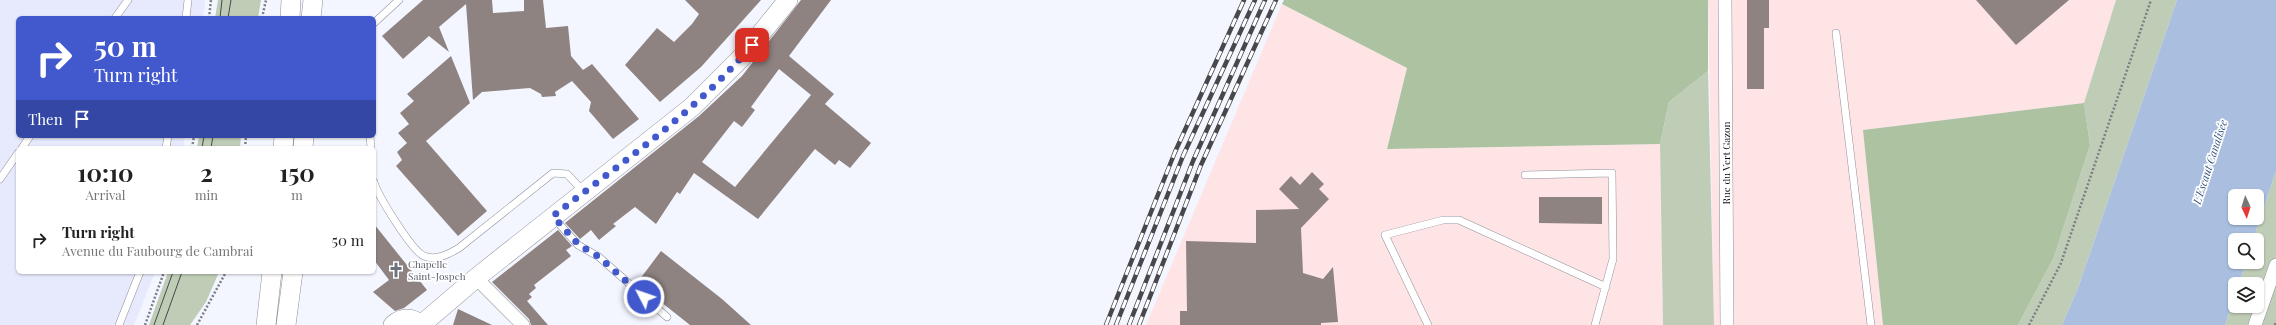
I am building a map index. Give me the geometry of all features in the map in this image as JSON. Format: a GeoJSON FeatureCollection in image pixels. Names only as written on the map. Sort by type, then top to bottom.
{"type":"FeatureCollection","features":[{"type":"Feature","properties":{"kind":"street"},"geometry":{"type":"LineString","coordinates":[[290,16],[291,0]]}},
{"type":"Feature","properties":{"kind":"street"},"geometry":{"type":"LineString","coordinates":[[311,16],[312,0]]}},
{"type":"Feature","properties":{"kind":"street"},"geometry":{"type":"LineString","coordinates":[[393,325],[406,319],[414,320],[421,325],[476,278],[703,96],[742,57],[788,0]]}},
{"type":"Feature","properties":{"kind":"street","name":"Rue du Vert Gazon"},"geometry":{"type":"LineString","coordinates":[[1725,0],[1727,325]]}},
{"type":"Feature","properties":{"kind":"street"},"geometry":{"type":"LineString","coordinates":[[2255,325],[2276,265]]}},
{"type":"Feature","properties":{"kind":"street"},"geometry":{"type":"LineString","coordinates":[[266,325],[272,274]]}},
{"type":"Feature","properties":{"kind":"street"},"geometry":{"type":"LineString","coordinates":[[286,325],[293,274]]}},
{"type":"Feature","properties":{"kind":"street"},"geometry":{"type":"LineString","coordinates":[[476,278],[522,325]]}},
{"type":"Feature","properties":{"kind":"lane"},"geometry":{"type":"LineString","coordinates":[[116,16],[128,0]]}},
{"type":"Feature","properties":{"kind":"lane"},"geometry":{"type":"LineString","coordinates":[[186,16],[188,0]]}},
{"type":"Feature","properties":{"kind":"lane"},"geometry":{"type":"LineString","coordinates":[[376,21],[399,0]]}},
{"type":"Feature","properties":{"kind":"lane"},"geometry":{"type":"LineString","coordinates":[[1836,33],[1871,325]]}},
{"type":"Feature","properties":{"kind":"lane"},"geometry":{"type":"LineString","coordinates":[[0,179],[16,156]]}},
{"type":"Feature","properties":{"kind":"lane"},"geometry":{"type":"LineString","coordinates":[[376,187],[380,197],[414,247],[423,256],[429,257],[448,254],[459,248],[553,173],[567,174],[584,192]]}},
{"type":"Feature","properties":{"kind":"lane"},"geometry":{"type":"LineString","coordinates":[[1525,175],[1612,173],[1614,250],[1606,288],[1595,325]]}},
{"type":"Feature","properties":{"kind":"lane"},"geometry":{"type":"LineString","coordinates":[[553,216],[578,244],[599,257],[667,317]]}},
{"type":"Feature","properties":{"kind":"lane"},"geometry":{"type":"LineString","coordinates":[[1428,325],[1385,235],[1443,220],[1459,220],[1606,288]]}},
{"type":"Feature","properties":{"kind":"lane"},"geometry":{"type":"LineString","coordinates":[[119,325],[139,274]]}},
{"type":"Feature","properties":{"kind":"path"},"geometry":{"type":"LineString","coordinates":[[209,16],[211,0]]}},
{"type":"Feature","properties":{"kind":"path"},"geometry":{"type":"LineString","coordinates":[[262,16],[266,0]]}},
{"type":"Feature","properties":{"kind":"path"},"geometry":{"type":"LineString","coordinates":[[2028,325],[2041,305],[2061,263],[2151,0]]}},
{"type":"Feature","properties":{"kind":"path"},"geometry":{"type":"LineString","coordinates":[[145,325],[163,274]]}},
{"type":"Feature","properties":{"kind":"path"},"geometry":{"type":"LineString","coordinates":[[197,325],[225,274]]}},
{"type":"Feature","properties":{"kind":"path"},"geometry":{"type":"LineString","coordinates":[[2275,325],[2276,321]]}},
{"type":"Feature","properties":{"kind":"shaded area"},"geometry":{"type":"Polygon","coordinates":[[[0,0],[205,0],[203,16],[16,16],[16,138],[185,138],[183,146],[16,146],[16,274],[154,274],[134,325],[0,325],[0,0]]]}},
{"type":"Feature","properties":{"kind":"shaded area"},"geometry":{"type":"Polygon","coordinates":[[[1708,0],[2116,0],[2084,103],[1863,130],[1883,325],[1714,325],[1708,0]]]}},
{"type":"Feature","properties":{"kind":"shaded area"},"geometry":{"type":"Polygon","coordinates":[[[1282,4],[1407,68],[1387,149],[1660,144],[1663,325],[1146,325],[1282,4]]]}},
{"type":"Feature","properties":{"kind":"green space"},"geometry":{"type":"Polygon","coordinates":[[[218,0],[261,0],[258,16],[215,16],[218,0]]]}},
{"type":"Feature","properties":{"kind":"green space"},"geometry":{"type":"Polygon","coordinates":[[[1284,0],[1708,0],[1708,71],[1669,102],[1660,144],[1387,149],[1407,68],[1282,4],[1284,0]]]}},
{"type":"Feature","properties":{"kind":"green space"},"geometry":{"type":"Polygon","coordinates":[[[2116,0],[2177,0],[2078,288],[2062,325],[2018,325],[2054,257],[2090,145],[2084,103],[2116,0]]]}},
{"type":"Feature","properties":{"kind":"green space"},"geometry":{"type":"Polygon","coordinates":[[[1708,71],[1714,325],[1663,325],[1660,144],[1669,102],[1708,71]]]}},
{"type":"Feature","properties":{"kind":"green space"},"geometry":{"type":"Polygon","coordinates":[[[2084,103],[2090,145],[2054,257],[2018,325],[1883,325],[1863,130],[2084,103]]]}},
{"type":"Feature","properties":{"kind":"green space"},"geometry":{"type":"Polygon","coordinates":[[[199,138],[241,138],[240,146],[197,146],[199,138]]]}},
{"type":"Feature","properties":{"kind":"green space"},"geometry":{"type":"Polygon","coordinates":[[[2276,171],[2276,325],[2225,325],[2229,313],[2264,313],[2264,277],[2241,277],[2244,269],[2264,269],[2264,233],[2255,233],[2258,225],[2264,225],[2264,207],[2276,171]]]}},
{"type":"Feature","properties":{"kind":"green space"},"geometry":{"type":"Polygon","coordinates":[[[167,274],[218,274],[206,302],[190,325],[149,325],[167,274]]]}},
{"type":"Feature","properties":{"kind":"water","name":"L'Escaut Canalisée"},"geometry":{"type":"Polygon","coordinates":[[[2177,0],[2276,0],[2276,171],[2264,207],[2264,189],[2228,189],[2228,225],[2258,225],[2255,233],[2228,233],[2228,269],[2244,269],[2241,277],[2228,277],[2229,313],[2225,325],[2062,325],[2078,288],[2177,0]]]}},
{"type":"Feature","properties":{"kind":"building"},"geometry":{"type":"Polygon","coordinates":[[[423,0],[492,0],[493,13],[524,11],[524,0],[543,0],[546,28],[568,26],[571,56],[583,70],[592,64],[639,119],[613,139],[589,111],[591,102],[572,81],[555,92],[556,96],[542,97],[541,94],[530,88],[482,92],[473,100],[466,4],[439,27],[449,52],[429,36],[403,59],[382,36],[423,0]]]}},
{"type":"Feature","properties":{"kind":"building"},"geometry":{"type":"Polygon","coordinates":[[[685,0],[761,0],[701,67],[660,102],[625,65],[657,28],[674,42],[692,24],[699,14],[685,0]]]}},
{"type":"Feature","properties":{"kind":"building"},"geometry":{"type":"Polygon","coordinates":[[[801,0],[831,0],[789,56],[834,94],[825,104],[871,143],[850,168],[839,160],[835,165],[815,149],[758,219],[694,173],[680,194],[677,192],[656,224],[635,207],[613,224],[616,226],[599,240],[591,230],[580,239],[565,223],[699,116],[742,76],[801,0]],[[779,69],[751,107],[755,110],[742,127],[734,121],[702,162],[735,187],[811,95],[779,69]]]}},
{"type":"Feature","properties":{"kind":"building"},"geometry":{"type":"Polygon","coordinates":[[[1747,0],[1769,0],[1769,28],[1764,28],[1764,89],[1747,89],[1747,0]]]}},
{"type":"Feature","properties":{"kind":"building"},"geometry":{"type":"Polygon","coordinates":[[[1976,0],[2069,0],[2016,45],[1976,0]]]}},
{"type":"Feature","properties":{"kind":"building"},"geometry":{"type":"Polygon","coordinates":[[[451,56],[470,103],[426,141],[487,211],[458,236],[396,166],[402,160],[397,152],[407,143],[398,133],[409,124],[400,113],[414,101],[407,94],[451,56]]]}},
{"type":"Feature","properties":{"kind":"building"},"geometry":{"type":"Polygon","coordinates":[[[1312,172],[1324,184],[1319,189],[1329,199],[1301,228],[1303,273],[1323,279],[1333,267],[1338,322],[1321,323],[1321,325],[1180,325],[1180,311],[1187,311],[1186,241],[1256,243],[1256,210],[1299,209],[1279,189],[1291,176],[1300,185],[1312,172]]]}},
{"type":"Feature","properties":{"kind":"building"},"geometry":{"type":"Polygon","coordinates":[[[1539,197],[1602,197],[1602,224],[1539,223],[1539,197]]]}},
{"type":"Feature","properties":{"kind":"building","name":"Chapelle Saint-Jospeh"},"geometry":{"type":"Polygon","coordinates":[[[376,226],[427,290],[404,308],[395,311],[373,292],[389,280],[376,263],[376,226]]]}},
{"type":"Feature","properties":{"kind":"building"},"geometry":{"type":"Polygon","coordinates":[[[558,230],[572,246],[566,250],[571,256],[534,285],[536,288],[529,294],[532,297],[527,301],[548,325],[531,325],[529,319],[492,282],[558,230]]]}},
{"type":"Feature","properties":{"kind":"building"},"geometry":{"type":"Polygon","coordinates":[[[661,251],[722,299],[751,325],[690,325],[637,283],[661,251]]]}},
{"type":"Feature","properties":{"kind":"building"},"geometry":{"type":"Polygon","coordinates":[[[458,309],[492,325],[453,325],[458,309]]]}},
{"type":"Feature","properties":{"kind":"tram line"},"geometry":{"type":"LineString","coordinates":[[220,16],[222,0]]}},
{"type":"Feature","properties":{"kind":"tram line"},"geometry":{"type":"LineString","coordinates":[[228,16],[231,0]]}},
{"type":"Feature","properties":{"kind":"tram line"},"geometry":{"type":"LineString","coordinates":[[202,146],[204,138]]}},
{"type":"Feature","properties":{"kind":"tram line"},"geometry":{"type":"LineString","coordinates":[[211,146],[213,138]]}},
{"type":"Feature","properties":{"kind":"tram line"},"geometry":{"type":"LineString","coordinates":[[154,325],[172,274]]}},
{"type":"Feature","properties":{"kind":"tram line"},"geometry":{"type":"LineString","coordinates":[[163,325],[181,274]]}},
{"type":"Feature","properties":{"kind":"railway"},"geometry":{"type":"LineString","coordinates":[[1106,325],[1175,152],[1244,0]]}},
{"type":"Feature","properties":{"kind":"railway"},"geometry":{"type":"LineString","coordinates":[[1116,325],[1183,156],[1255,0]]}},
{"type":"Feature","properties":{"kind":"railway"},"geometry":{"type":"LineString","coordinates":[[1129,325],[1193,161],[1265,0]]}},
{"type":"Feature","properties":{"kind":"railway"},"geometry":{"type":"LineString","coordinates":[[1139,325],[1201,165],[1276,0]]}},
{"type":"Feature","properties":{"kind":"place","name":"Chapelle Saint-Jospeh"},"geometry":{"type":"Point","coordinates":[396,270]}},
{"type":"Feature","properties":{"kind":"route"},"geometry":{"type":"LineString","coordinates":[[644,297],[599,257],[578,244],[553,216],[692,107],[723,78],[752,45]]}}]}
